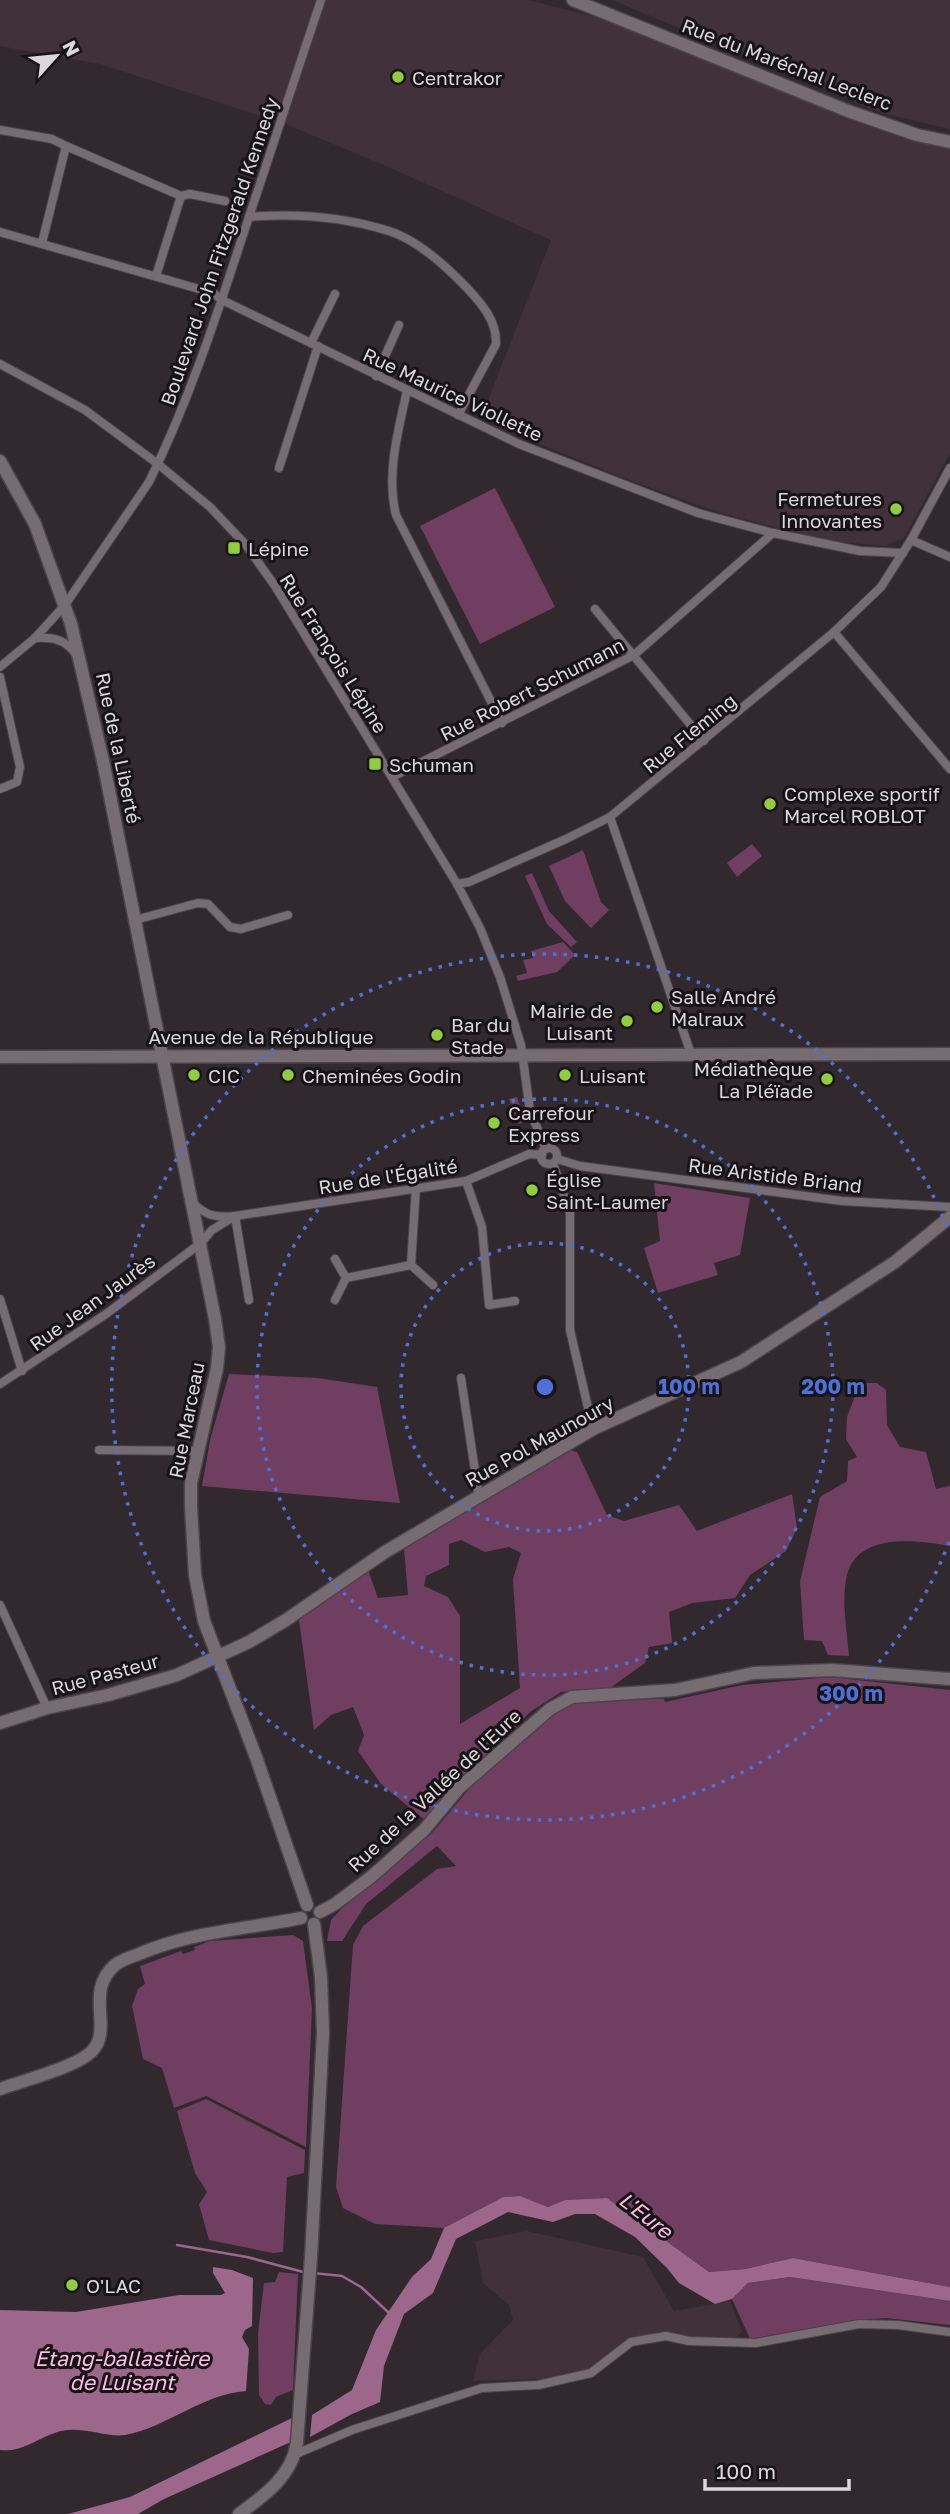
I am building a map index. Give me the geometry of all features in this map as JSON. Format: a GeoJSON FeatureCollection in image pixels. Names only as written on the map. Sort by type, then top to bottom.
{"type":"FeatureCollection","features":[{"type":"Feature","properties":{"kind":"street","name":"Boulevard John Fitzgerald Kennedy"},"geometry":{"type":"LineString","coordinates":[[0,667],[35,638],[65,605],[149,482],[158,464],[217,318],[321,0]]}},
{"type":"Feature","properties":{"kind":"street","name":"Rue du Maréchal Leclerc"},"geometry":{"type":"LineString","coordinates":[[580,1],[793,91],[917,135],[950,142]]}},
{"type":"Feature","properties":{"kind":"street"},"geometry":{"type":"LineString","coordinates":[[0,130],[52,139],[181,196],[190,194],[225,201]]}},
{"type":"Feature","properties":{"kind":"street"},"geometry":{"type":"LineString","coordinates":[[42,243],[66,146]]}},
{"type":"Feature","properties":{"kind":"street"},"geometry":{"type":"LineString","coordinates":[[156,276],[181,196]]}},
{"type":"Feature","properties":{"kind":"street"},"geometry":{"type":"LineString","coordinates":[[249,218],[274,215],[339,219],[391,232],[430,255],[457,277],[482,304],[497,334],[496,344],[458,415]]}},
{"type":"Feature","properties":{"kind":"street","name":"Rue Maurice Viollette"},"geometry":{"type":"LineString","coordinates":[[0,232],[214,293],[222,300],[519,444],[698,513],[773,533],[860,551],[903,554]]}},
{"type":"Feature","properties":{"kind":"street"},"geometry":{"type":"LineString","coordinates":[[279,468],[314,345],[335,294]]}},
{"type":"Feature","properties":{"kind":"street"},"geometry":{"type":"LineString","coordinates":[[376,376],[399,325]]}},
{"type":"Feature","properties":{"kind":"street","name":"Rue François Lépine"},"geometry":{"type":"LineString","coordinates":[[0,365],[86,410],[158,464],[210,508],[246,545],[275,586],[457,884],[480,928],[500,977],[523,1055],[530,1111],[544,1152]]}},
{"type":"Feature","properties":{"kind":"street"},"geometry":{"type":"LineString","coordinates":[[407,391],[396,448],[391,494],[396,515],[502,723]]}},
{"type":"Feature","properties":{"kind":"street","name":"Rue de la Liberté"},"geometry":{"type":"LineString","coordinates":[[0,461],[35,524],[65,605],[135,920],[160,1056]]}},
{"type":"Feature","properties":{"kind":"street","name":"Rue Fleming"},"geometry":{"type":"LineString","coordinates":[[457,884],[469,882],[610,817],[834,632],[875,595],[903,554],[950,468]]}},
{"type":"Feature","properties":{"kind":"street","name":"Rue Robert Schumann"},"geometry":{"type":"LineString","coordinates":[[392,777],[634,655],[773,533]]}},
{"type":"Feature","properties":{"kind":"street"},"geometry":{"type":"LineString","coordinates":[[911,540],[950,557]]}},
{"type":"Feature","properties":{"kind":"street"},"geometry":{"type":"LineString","coordinates":[[595,609],[704,741]]}},
{"type":"Feature","properties":{"kind":"street"},"geometry":{"type":"LineString","coordinates":[[834,632],[950,769]]}},
{"type":"Feature","properties":{"kind":"street"},"geometry":{"type":"LineString","coordinates":[[35,638],[60,640],[72,648],[79,659]]}},
{"type":"Feature","properties":{"kind":"street"},"geometry":{"type":"LineString","coordinates":[[0,677],[20,767],[17,782],[0,789]]}},
{"type":"Feature","properties":{"kind":"street"},"geometry":{"type":"LineString","coordinates":[[610,817],[691,1054]]}},
{"type":"Feature","properties":{"kind":"street"},"geometry":{"type":"LineString","coordinates":[[135,920],[198,903],[208,904],[230,927],[241,929],[288,915]]}},
{"type":"Feature","properties":{"kind":"street","name":"Avenue de la République"},"geometry":{"type":"LineString","coordinates":[[0,1057],[950,1054]]}},
{"type":"Feature","properties":{"kind":"street","name":"Rue Marceau"},"geometry":{"type":"LineString","coordinates":[[160,1056],[201,1243],[219,1347],[212,1396],[191,1483],[195,1576],[204,1622],[256,1756],[307,1905]]}},
{"type":"Feature","properties":{"kind":"street"},"geometry":{"type":"LineString","coordinates":[[544,1152],[546,1163],[555,1161],[570,1213],[570,1330],[593,1429]]}},
{"type":"Feature","properties":{"kind":"street","name":"Rue de l'Égalité"},"geometry":{"type":"LineString","coordinates":[[192,1202],[203,1213],[219,1218],[235,1216],[466,1181],[529,1154],[544,1152]]}},
{"type":"Feature","properties":{"kind":"street","name":"Rue Aristide Briand"},"geometry":{"type":"LineString","coordinates":[[555,1161],[807,1197],[950,1207]]}},
{"type":"Feature","properties":{"kind":"street"},"geometry":{"type":"LineString","coordinates":[[466,1181],[482,1227],[489,1305],[515,1301]]}},
{"type":"Feature","properties":{"kind":"street"},"geometry":{"type":"LineString","coordinates":[[411,1265],[416,1187]]}},
{"type":"Feature","properties":{"kind":"street"},"geometry":{"type":"LineString","coordinates":[[235,1216],[249,1300]]}},
{"type":"Feature","properties":{"kind":"street","name":"Rue de l'Égalité"},"geometry":{"type":"LineString","coordinates":[[201,1243],[212,1230],[235,1216]]}},
{"type":"Feature","properties":{"kind":"street","name":"Rue Pol Maunoury"},"geometry":{"type":"LineString","coordinates":[[218,1658],[286,1620],[385,1552],[593,1429],[741,1362],[895,1262],[950,1217]]}},
{"type":"Feature","properties":{"kind":"street","name":"Rue Jean Jaurès"},"geometry":{"type":"LineString","coordinates":[[0,1384],[106,1314],[201,1243]]}},
{"type":"Feature","properties":{"kind":"street"},"geometry":{"type":"LineString","coordinates":[[335,1259],[346,1278]]}},
{"type":"Feature","properties":{"kind":"street"},"geometry":{"type":"LineString","coordinates":[[346,1278],[411,1265]]}},
{"type":"Feature","properties":{"kind":"street"},"geometry":{"type":"LineString","coordinates":[[411,1265],[433,1285]]}},
{"type":"Feature","properties":{"kind":"street"},"geometry":{"type":"LineString","coordinates":[[335,1300],[346,1278]]}},
{"type":"Feature","properties":{"kind":"street"},"geometry":{"type":"LineString","coordinates":[[0,1299],[22,1371]]}},
{"type":"Feature","properties":{"kind":"street"},"geometry":{"type":"LineString","coordinates":[[461,1378],[479,1497]]}},
{"type":"Feature","properties":{"kind":"street"},"geometry":{"type":"LineString","coordinates":[[99,1450],[198,1451]]}},
{"type":"Feature","properties":{"kind":"street"},"geometry":{"type":"LineString","coordinates":[[0,1605],[47,1708]]}},
{"type":"Feature","properties":{"kind":"street","name":"Rue Pasteur"},"geometry":{"type":"LineString","coordinates":[[0,1723],[47,1708],[108,1695],[177,1675],[218,1658]]}},
{"type":"Feature","properties":{"kind":"street","name":"Rue de la Vallée de l'Eure"},"geometry":{"type":"LineString","coordinates":[[317,1918],[371,1877],[424,1830],[459,1788],[551,1709],[572,1697],[675,1690],[754,1673],[832,1670],[950,1679]]}},
{"type":"Feature","properties":{"kind":"street"},"geometry":{"type":"LineString","coordinates":[[239,2514],[261,2499],[275,2484],[296,2448],[303,2387],[323,2033],[321,1977],[317,1918],[316,1906],[307,1905],[300,1911],[300,1918],[304,1923],[317,1918]]}},
{"type":"Feature","properties":{"kind":"street"},"geometry":{"type":"LineString","coordinates":[[0,2089],[59,2068],[88,2055],[95,2048],[100,2036],[100,1987],[116,1964],[156,1947],[211,1933],[300,1918]]}},
{"type":"Feature","properties":{"kind":"street"},"geometry":{"type":"LineString","coordinates":[[296,2448],[482,2388],[538,2385],[592,2373],[631,2342],[666,2336],[689,2341],[756,2343],[859,2324],[898,2325],[950,2332]]}},
{"type":"Feature","properties":{"kind":"shaded area"},"geometry":{"type":"Polygon","coordinates":[[[0,0],[528,0],[610,21],[774,89],[950,150],[950,453],[904,538],[885,546],[829,541],[721,513],[497,427],[483,413],[551,240],[285,124],[100,64],[0,46],[0,0]]]}},
{"type":"Feature","properties":{"kind":"shaded area"},"geometry":{"type":"Polygon","coordinates":[[[612,0],[950,0],[950,129],[882,113],[612,0]]]}},
{"type":"Feature","properties":{"kind":"shaded area"},"geometry":{"type":"Polygon","coordinates":[[[495,488],[555,607],[480,644],[420,526],[495,488]]]}},
{"type":"Feature","properties":{"kind":"shaded area"},"geometry":{"type":"Polygon","coordinates":[[[752,844],[762,856],[737,877],[727,863],[752,844]]]}},
{"type":"Feature","properties":{"kind":"shaded area"},"geometry":{"type":"Polygon","coordinates":[[[583,850],[601,902],[609,910],[591,928],[565,901],[549,866],[583,850]]]}},
{"type":"Feature","properties":{"kind":"shaded area"},"geometry":{"type":"Polygon","coordinates":[[[532,873],[549,911],[577,942],[571,947],[547,924],[525,876],[532,873]]]}},
{"type":"Feature","properties":{"kind":"shaded area"},"geometry":{"type":"Polygon","coordinates":[[[563,942],[575,955],[557,972],[518,981],[516,976],[527,973],[523,960],[533,958],[531,951],[563,942]]]}},
{"type":"Feature","properties":{"kind":"shaded area"},"geometry":{"type":"Polygon","coordinates":[[[517,1097],[525,1122],[518,1124],[509,1099],[517,1097]]]}},
{"type":"Feature","properties":{"kind":"shaded area"},"geometry":{"type":"Polygon","coordinates":[[[654,1183],[750,1198],[740,1255],[714,1263],[718,1275],[658,1293],[644,1248],[660,1241],[654,1183]]]}},
{"type":"Feature","properties":{"kind":"shaded area"},"geometry":{"type":"Polygon","coordinates":[[[229,1374],[318,1378],[377,1387],[400,1503],[202,1486],[210,1440],[229,1374]]]}},
{"type":"Feature","properties":{"kind":"shaded area"},"geometry":{"type":"Polygon","coordinates":[[[860,1383],[877,1383],[886,1390],[887,1425],[900,1447],[926,1452],[936,1489],[950,1486],[950,1546],[906,1541],[876,1545],[863,1551],[853,1561],[845,1585],[849,1656],[828,1655],[822,1641],[804,1640],[800,1581],[820,1497],[847,1481],[848,1461],[857,1457],[846,1439],[847,1417],[860,1383]]]}},
{"type":"Feature","properties":{"kind":"shaded area"},"geometry":{"type":"Polygon","coordinates":[[[566,1449],[577,1452],[607,1515],[624,1521],[679,1505],[697,1531],[792,1494],[797,1528],[786,1551],[750,1575],[735,1598],[692,1603],[669,1612],[672,1643],[649,1647],[645,1663],[610,1688],[561,1692],[530,1712],[426,1821],[381,1784],[358,1751],[364,1735],[353,1707],[331,1715],[314,1730],[299,1620],[368,1570],[378,1598],[408,1595],[404,1549],[566,1449]],[[461,1540],[449,1544],[449,1565],[426,1576],[424,1586],[448,1597],[460,1616],[460,1724],[520,1688],[513,1579],[521,1553],[509,1547],[485,1552],[461,1540]]]}},
{"type":"Feature","properties":{"kind":"shaded area"},"geometry":{"type":"Polygon","coordinates":[[[830,1677],[950,1690],[950,2287],[793,2258],[745,2269],[709,2272],[607,2198],[565,2200],[548,2207],[520,2196],[503,2197],[444,2228],[375,2224],[343,2208],[336,2187],[353,1945],[363,1926],[437,1869],[456,1866],[437,1846],[366,1904],[342,1941],[327,1941],[331,1920],[348,1902],[432,1833],[485,1770],[542,1722],[577,1700],[664,1699],[665,1702],[742,1685],[830,1677]]]}},
{"type":"Feature","properties":{"kind":"shaded area"},"geometry":{"type":"Polygon","coordinates":[[[293,1935],[303,1941],[312,2009],[306,2147],[206,2096],[174,2108],[162,2068],[143,2059],[132,2006],[138,1989],[145,1984],[140,1966],[181,1951],[183,1954],[195,1950],[194,1947],[210,1941],[293,1935]]]}},
{"type":"Feature","properties":{"kind":"shaded area"},"geometry":{"type":"Polygon","coordinates":[[[206,2099],[305,2150],[304,2173],[287,2177],[283,2252],[273,2253],[209,2240],[199,2204],[207,2192],[195,2173],[177,2111],[206,2099]]]}},
{"type":"Feature","properties":{"kind":"shaded area"},"geometry":{"type":"Polygon","coordinates":[[[527,2231],[643,2257],[674,2311],[730,2301],[742,2331],[736,2338],[630,2339],[591,2370],[547,2379],[473,2381],[480,2354],[513,2320],[509,2305],[483,2283],[475,2241],[527,2231]]]}},
{"type":"Feature","properties":{"kind":"shaded area"},"geometry":{"type":"Polygon","coordinates":[[[279,2272],[298,2274],[293,2390],[276,2397],[271,2405],[265,2404],[259,2395],[258,2333],[264,2283],[275,2282],[279,2272]]]}},
{"type":"Feature","properties":{"kind":"shaded area"},"geometry":{"type":"Polygon","coordinates":[[[790,2277],[950,2301],[950,2325],[886,2318],[856,2320],[750,2339],[732,2299],[748,2283],[790,2277]]]}},
{"type":"Feature","properties":{"kind":"water"},"geometry":{"type":"Polygon","coordinates":[[[520,2196],[548,2207],[565,2200],[607,2198],[709,2272],[745,2269],[793,2258],[950,2287],[950,2301],[790,2277],[748,2283],[732,2299],[715,2304],[679,2283],[635,2237],[595,2214],[575,2214],[553,2222],[508,2212],[456,2239],[433,2293],[404,2314],[384,2366],[380,2402],[310,2437],[312,2415],[352,2390],[376,2330],[412,2277],[431,2259],[444,2228],[503,2197],[520,2196]]]}},
{"type":"Feature","properties":{"kind":"water","name":"Étang-ballastière de Luisant"},"geometry":{"type":"Polygon","coordinates":[[[213,2267],[232,2270],[253,2278],[252,2326],[245,2330],[242,2337],[249,2349],[246,2391],[215,2398],[156,2425],[125,2435],[61,2431],[24,2447],[0,2450],[0,2310],[76,2312],[179,2295],[221,2295],[225,2293],[213,2273],[213,2267]]]}},
{"type":"Feature","properties":{"kind":"water"},"geometry":{"type":"Polygon","coordinates":[[[294,2417],[293,2441],[164,2499],[138,2514],[68,2514],[130,2497],[294,2417]]]}},
{"type":"Feature","properties":{"kind":"waterway"},"geometry":{"type":"LineString","coordinates":[[177,2245],[247,2257],[307,2273]]}},
{"type":"Feature","properties":{"kind":"waterway"},"geometry":{"type":"LineString","coordinates":[[313,2273],[342,2276],[361,2287],[388,2312]]}},
{"type":"Feature","properties":{"kind":"place","name":"Centrakor"},"geometry":{"type":"Point","coordinates":[398,77]}},
{"type":"Feature","properties":{"kind":"place","name":"Fermetures Innovantes"},"geometry":{"type":"Point","coordinates":[896,509]}},
{"type":"Feature","properties":{"kind":"place","name":"Lépine"},"geometry":{"type":"Point","coordinates":[234,548]}},
{"type":"Feature","properties":{"kind":"place","name":"Schuman"},"geometry":{"type":"Point","coordinates":[375,764]}},
{"type":"Feature","properties":{"kind":"place","name":"Complexe sportif Marcel ROBLOT"},"geometry":{"type":"Point","coordinates":[770,804]}},
{"type":"Feature","properties":{"kind":"place","name":"Salle André Malraux"},"geometry":{"type":"Point","coordinates":[657,1007]}},
{"type":"Feature","properties":{"kind":"place","name":"Mairie de Luisant"},"geometry":{"type":"Point","coordinates":[627,1021]}},
{"type":"Feature","properties":{"kind":"place","name":"Bar du Stade"},"geometry":{"type":"Point","coordinates":[437,1035]}},
{"type":"Feature","properties":{"kind":"place","name":"CIC"},"geometry":{"type":"Point","coordinates":[194,1075]}},
{"type":"Feature","properties":{"kind":"place","name":"Cheminées Godin"},"geometry":{"type":"Point","coordinates":[288,1075]}},
{"type":"Feature","properties":{"kind":"place","name":"Luisant"},"geometry":{"type":"Point","coordinates":[565,1075]}},
{"type":"Feature","properties":{"kind":"place","name":"Médiathèque La Pléïade"},"geometry":{"type":"Point","coordinates":[827,1079]}},
{"type":"Feature","properties":{"kind":"place","name":"Carrefour Express"},"geometry":{"type":"Point","coordinates":[494,1123]}},
{"type":"Feature","properties":{"kind":"place","name":"Église Saint-Laumer"},"geometry":{"type":"Point","coordinates":[532,1190]}},
{"type":"Feature","properties":{"kind":"place","name":"O'LAC"},"geometry":{"type":"Point","coordinates":[72,2285]}},
{"type":"Feature","properties":{"kind":"water label","name":"L'Eure"},"geometry":{"type":"Point","coordinates":[646,2215]}}]}
